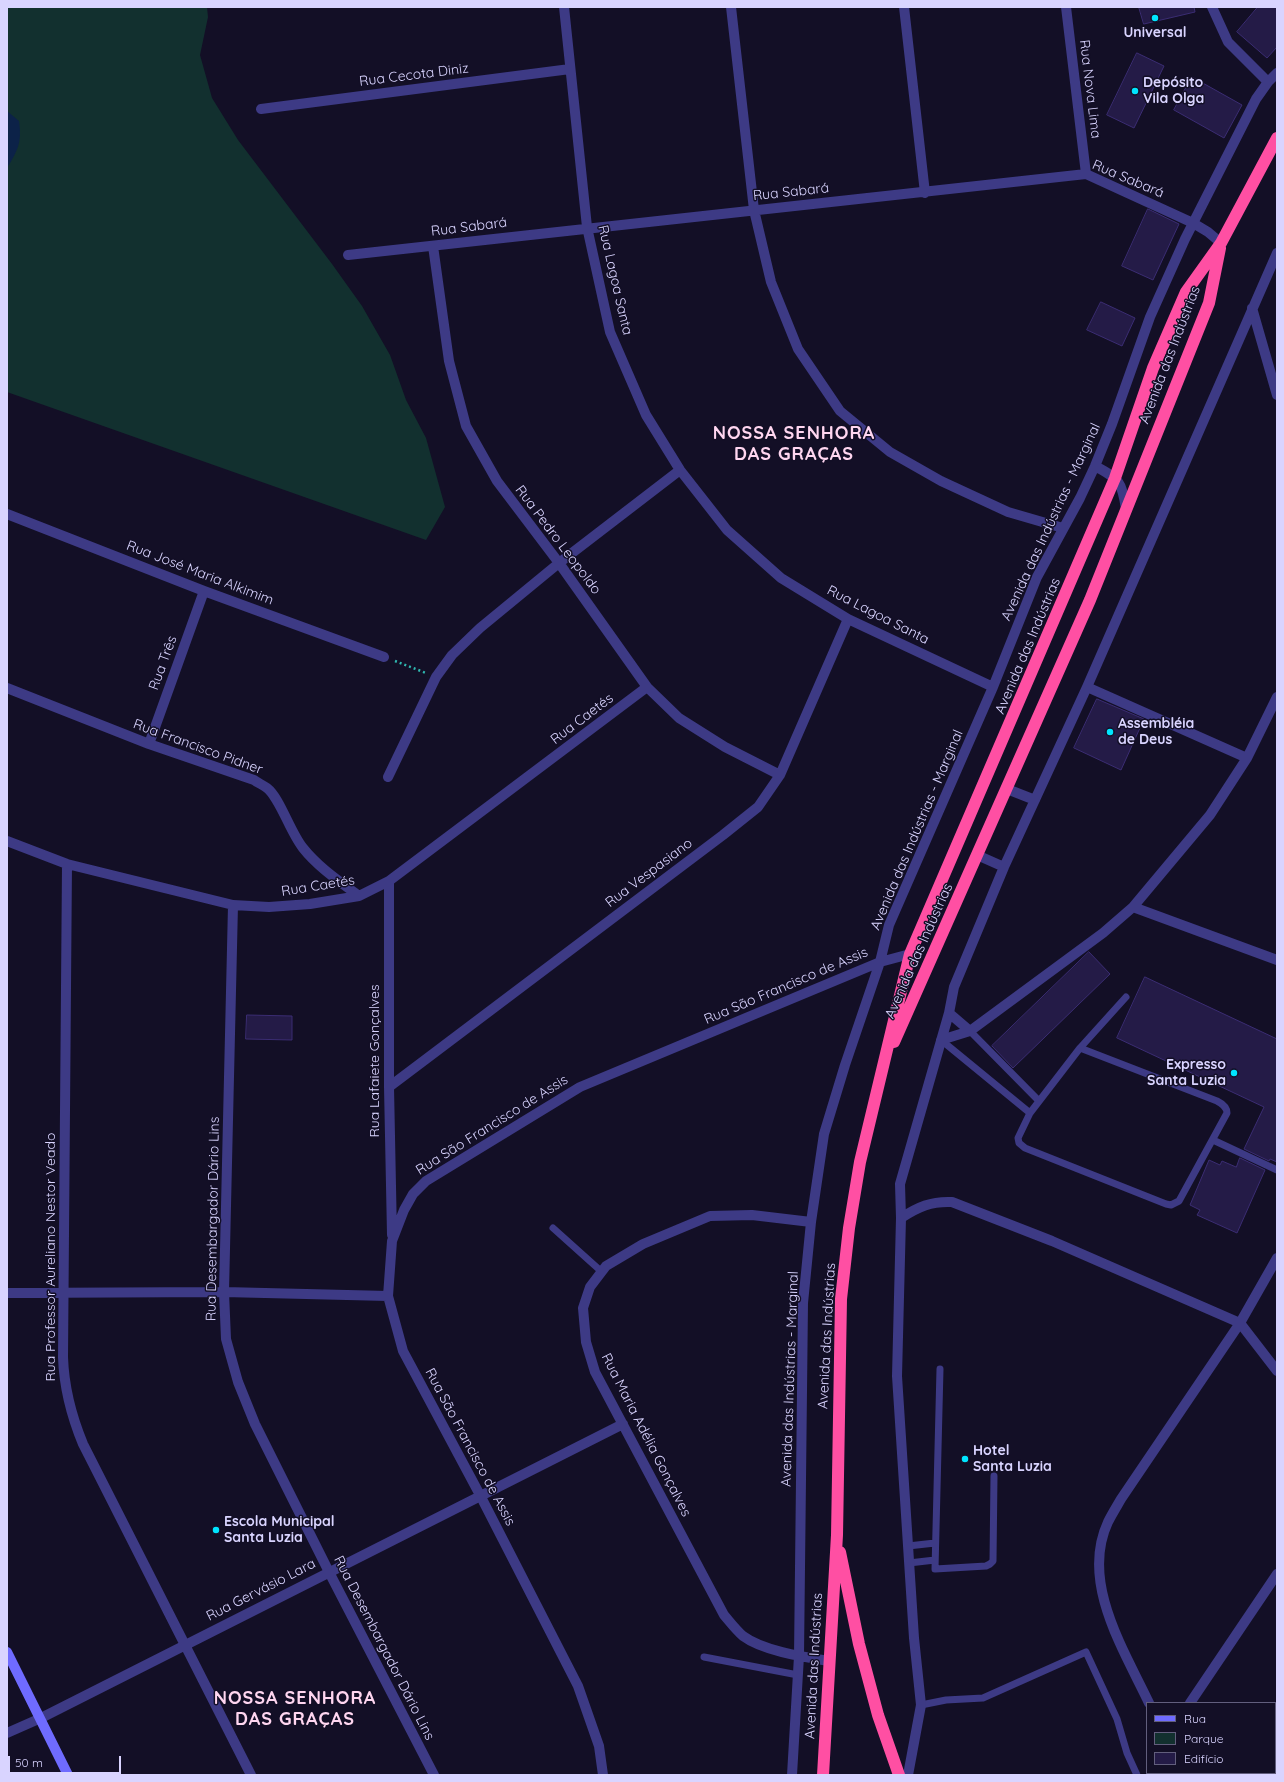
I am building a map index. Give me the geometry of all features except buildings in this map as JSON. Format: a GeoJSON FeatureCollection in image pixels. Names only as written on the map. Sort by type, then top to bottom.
{"type":"FeatureCollection","features":[{"type":"Feature","properties":{"kind":"highway","name":"Avenida das Indústrias"},"geometry":{"type":"LineString","coordinates":[[823,1775],[837,1535],[840,1299],[849,1228],[860,1162],[910,954],[1115,478],[1152,368],[1186,292],[1221,243],[1277,138]]}},
{"type":"Feature","properties":{"kind":"highway","name":"Avenida das Indústrias"},"geometry":{"type":"LineString","coordinates":[[882,1070],[1090,600],[1209,303],[1221,243]]}},
{"type":"Feature","properties":{"kind":"highway","name":"Avenida das Indústrias"},"geometry":{"type":"LineString","coordinates":[[837,1535],[859,1644],[878,1715],[899,1775]]}},
{"type":"Feature","properties":{"kind":"main road"},"geometry":{"type":"LineString","coordinates":[[7,1652],[68,1775]]}},
{"type":"Feature","properties":{"kind":"street","name":"Rua Lagoa Santa"},"geometry":{"type":"LineString","coordinates":[[564,7],[587,227],[610,332],[646,415],[680,470],[727,530],[782,578],[848,619],[993,687]]}},
{"type":"Feature","properties":{"kind":"street"},"geometry":{"type":"LineString","coordinates":[[731,7],[754,210],[771,282],[798,349],[840,410],[890,452],[940,481],[1008,512],[1063,528]]}},
{"type":"Feature","properties":{"kind":"street"},"geometry":{"type":"LineString","coordinates":[[904,7],[925,193]]}},
{"type":"Feature","properties":{"kind":"street","name":"Rua Nova Lima"},"geometry":{"type":"LineString","coordinates":[[1066,7],[1086,174]]}},
{"type":"Feature","properties":{"kind":"street"},"geometry":{"type":"LineString","coordinates":[[1212,7],[1228,42],[1268,82]]}},
{"type":"Feature","properties":{"kind":"street","name":"Rua Cecota Diniz"},"geometry":{"type":"LineString","coordinates":[[261,109],[570,69]]}},
{"type":"Feature","properties":{"kind":"street","name":"Avenida das Indústrias - Marginal"},"geometry":{"type":"LineString","coordinates":[[792,1775],[799,1656],[803,1303],[811,1222],[824,1134],[845,1065],[880,962],[889,925],[993,687],[1037,577],[1080,498],[1095,466],[1112,424],[1150,317],[1185,239],[1256,100],[1268,82],[1277,73]]}},
{"type":"Feature","properties":{"kind":"street","name":"Rua Sabará"},"geometry":{"type":"LineString","coordinates":[[348,254],[433,246],[587,227],[925,193],[1086,174],[1194,223],[1221,243]]}},
{"type":"Feature","properties":{"kind":"street","name":"Rua Pedro Leopoldo"},"geometry":{"type":"LineString","coordinates":[[433,246],[449,361],[466,426],[497,481],[559,563],[647,687],[679,718],[725,747],[780,775]]}},
{"type":"Feature","properties":{"kind":"street"},"geometry":{"type":"LineString","coordinates":[[908,1775],[921,1705],[909,1563],[897,1376],[901,1218],[900,1184],[949,1013],[954,987],[1004,867],[1087,687],[1277,253]]}},
{"type":"Feature","properties":{"kind":"street"},"geometry":{"type":"LineString","coordinates":[[1252,308],[1277,395]]}},
{"type":"Feature","properties":{"kind":"street"},"geometry":{"type":"LineString","coordinates":[[1095,466],[1115,478],[1123,490],[1126,509]]}},
{"type":"Feature","properties":{"kind":"street"},"geometry":{"type":"LineString","coordinates":[[388,777],[436,677],[452,655],[480,628],[559,563],[680,470]]}},
{"type":"Feature","properties":{"kind":"street","name":"Rua José Maria Alkimim"},"geometry":{"type":"LineString","coordinates":[[7,514],[204,591],[384,657]]}},
{"type":"Feature","properties":{"kind":"street","name":"Rua Três"},"geometry":{"type":"LineString","coordinates":[[149,744],[204,591]]}},
{"type":"Feature","properties":{"kind":"street","name":"Rua Vespasiano"},"geometry":{"type":"LineString","coordinates":[[389,1086],[724,835],[758,807],[780,775],[848,619]]}},
{"type":"Feature","properties":{"kind":"street","name":"Rua Caetés"},"geometry":{"type":"LineString","coordinates":[[7,841],[67,864],[233,904],[269,907],[310,904],[359,896],[389,881],[647,687]]}},
{"type":"Feature","properties":{"kind":"street"},"geometry":{"type":"LineString","coordinates":[[1087,687],[1247,758]]}},
{"type":"Feature","properties":{"kind":"street","name":"Rua Francisco Pidner"},"geometry":{"type":"LineString","coordinates":[[7,688],[149,744],[254,780],[268,788],[277,799],[288,824],[303,848],[325,870],[359,896]]}},
{"type":"Feature","properties":{"kind":"street"},"geometry":{"type":"LineString","coordinates":[[941,1040],[970,1031],[1102,933],[1133,907],[1210,815],[1247,758],[1277,697]]}},
{"type":"Feature","properties":{"kind":"street"},"geometry":{"type":"LineString","coordinates":[[1007,789],[1035,800]]}},
{"type":"Feature","properties":{"kind":"street"},"geometry":{"type":"LineString","coordinates":[[977,855],[1004,867]]}},
{"type":"Feature","properties":{"kind":"street","name":"Rua Professor Aureliano Nestor Veado"},"geometry":{"type":"LineString","coordinates":[[67,864],[64,1379],[74,1422],[83,1444],[251,1775]]}},
{"type":"Feature","properties":{"kind":"street","name":"Rua Lafaiete Gonçalves"},"geometry":{"type":"LineString","coordinates":[[389,881],[389,1086],[392,1241]]}},
{"type":"Feature","properties":{"kind":"street","name":"Rua Desembargador Dário Lins"},"geometry":{"type":"LineString","coordinates":[[233,904],[224,1292],[226,1339],[238,1382],[254,1424],[434,1775]]}},
{"type":"Feature","properties":{"kind":"street"},"geometry":{"type":"LineString","coordinates":[[1133,907],[1277,960]]}},
{"type":"Feature","properties":{"kind":"street","name":"Rua São Francisco de Assis"},"geometry":{"type":"LineString","coordinates":[[603,1775],[599,1746],[578,1686],[480,1495],[403,1351],[388,1296],[392,1241],[404,1210],[413,1194],[426,1181],[580,1087],[880,962],[910,954]]}},
{"type":"Feature","properties":{"kind":"street"},"geometry":{"type":"LineString","coordinates":[[949,1013],[970,1031]]}},
{"type":"Feature","properties":{"kind":"street"},"geometry":{"type":"LineString","coordinates":[[901,1218],[916,1208],[928,1203],[939,1201],[952,1202],[1052,1241],[1240,1323],[1277,1371]]}},
{"type":"Feature","properties":{"kind":"street","name":"Rua Maria Adélia Gonçalves"},"geometry":{"type":"LineString","coordinates":[[811,1222],[752,1215],[710,1216],[643,1244],[606,1266],[590,1286],[583,1308],[586,1342],[596,1372],[724,1615],[743,1636],[770,1649],[829,1661]]}},
{"type":"Feature","properties":{"kind":"street"},"geometry":{"type":"LineString","coordinates":[[1149,1702],[1111,1623],[1099,1578],[1100,1550],[1107,1523],[1121,1499],[1240,1323],[1277,1258]]}},
{"type":"Feature","properties":{"kind":"street"},"geometry":{"type":"LineString","coordinates":[[7,1292],[224,1292],[388,1296]]}},
{"type":"Feature","properties":{"kind":"street","name":"Rua Gervásio Lara"},"geometry":{"type":"LineString","coordinates":[[7,1733],[41,1718],[623,1424]]}},
{"type":"Feature","properties":{"kind":"street"},"geometry":{"type":"LineString","coordinates":[[1191,1702],[1277,1574]]}},
{"type":"Feature","properties":{"kind":"lane"},"geometry":{"type":"LineString","coordinates":[[1080,1048],[1222,1103],[1227,1110],[1227,1113],[1213,1140],[1179,1201],[1171,1205],[1022,1146],[1019,1143],[1018,1138],[1030,1113],[1080,1048],[1126,997]]}},
{"type":"Feature","properties":{"kind":"lane"},"geometry":{"type":"LineString","coordinates":[[970,1031],[1039,1102]]}},
{"type":"Feature","properties":{"kind":"lane"},"geometry":{"type":"LineString","coordinates":[[941,1040],[1030,1113]]}},
{"type":"Feature","properties":{"kind":"lane"},"geometry":{"type":"LineString","coordinates":[[1213,1140],[1277,1170]]}},
{"type":"Feature","properties":{"kind":"lane"},"geometry":{"type":"LineString","coordinates":[[553,1228],[602,1272]]}},
{"type":"Feature","properties":{"kind":"lane"},"geometry":{"type":"LineString","coordinates":[[940,1369],[935,1569],[986,1566],[993,1561],[994,1476]]}},
{"type":"Feature","properties":{"kind":"lane"},"geometry":{"type":"LineString","coordinates":[[908,1546],[935,1543]]}},
{"type":"Feature","properties":{"kind":"lane"},"geometry":{"type":"LineString","coordinates":[[909,1563],[935,1560]]}},
{"type":"Feature","properties":{"kind":"lane"},"geometry":{"type":"LineString","coordinates":[[921,1705],[946,1700],[983,1698],[1086,1652],[1117,1719],[1127,1753],[1137,1775]]}},
{"type":"Feature","properties":{"kind":"lane"},"geometry":{"type":"LineString","coordinates":[[704,1657],[798,1675]]}},
{"type":"Feature","properties":{"kind":"path"},"geometry":{"type":"LineString","coordinates":[[384,657],[436,677]]}},
{"type":"Feature","properties":{"kind":"green space"},"geometry":{"type":"Polygon","coordinates":[[[7,7],[207,7],[208,17],[200,55],[212,98],[238,140],[362,306],[390,355],[406,400],[426,438],[445,507],[426,540],[7,392],[7,7]]]}},
{"type":"Feature","properties":{"kind":"water"},"geometry":{"type":"Polygon","coordinates":[[[7,111],[19,121],[20,135],[18,146],[7,168],[7,111]]]}},
{"type":"Feature","properties":{"kind":"place","name":"Universal"},"geometry":{"type":"Point","coordinates":[1155,18]}},
{"type":"Feature","properties":{"kind":"place","name":"Depósito Vila Olga"},"geometry":{"type":"Point","coordinates":[1135,91]}},
{"type":"Feature","properties":{"kind":"place","name":"Assembléia de Deus"},"geometry":{"type":"Point","coordinates":[1110,732]}},
{"type":"Feature","properties":{"kind":"place","name":"Expresso Santa Luzia"},"geometry":{"type":"Point","coordinates":[1234,1073]}},
{"type":"Feature","properties":{"kind":"place","name":"Hotel Santa Luzia"},"geometry":{"type":"Point","coordinates":[965,1459]}},
{"type":"Feature","properties":{"kind":"place","name":"Escola Municipal Santa Luzia"},"geometry":{"type":"Point","coordinates":[216,1530]}},
{"type":"Feature","properties":{"kind":"district","name":"NOSSA SENHORA DAS GRAÇAS"},"geometry":{"type":"Point","coordinates":[794,444]}},
{"type":"Feature","properties":{"kind":"district","name":"NOSSA SENHORA DAS GRAÇAS"},"geometry":{"type":"Point","coordinates":[295,1709]}}]}
